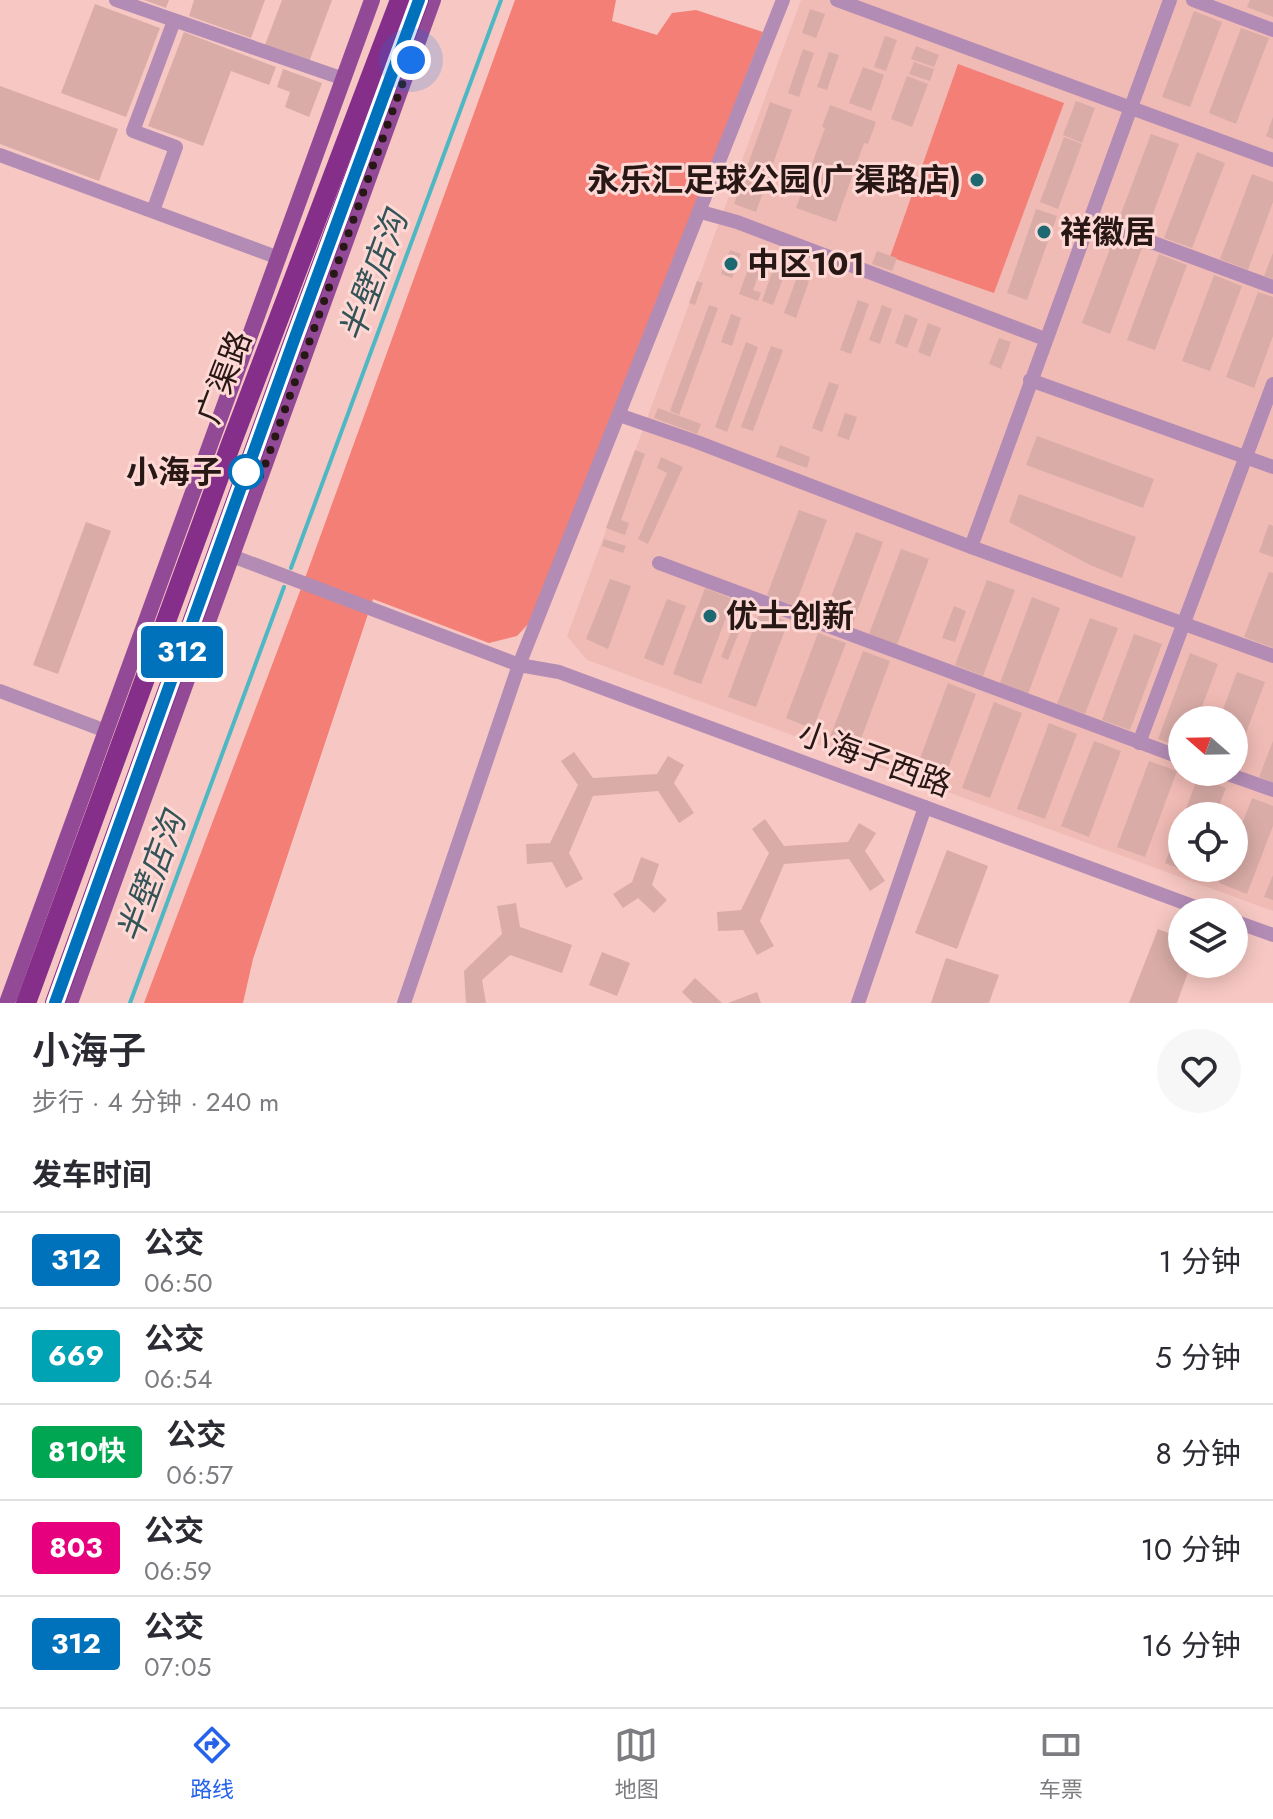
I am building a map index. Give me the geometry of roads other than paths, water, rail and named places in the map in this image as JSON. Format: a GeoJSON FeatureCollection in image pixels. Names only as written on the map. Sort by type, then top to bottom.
{"type":"FeatureCollection","features":[{"type":"Feature","properties":{"kind":"highway","name":"广渠路"},"geometry":{"type":"LineString","coordinates":[[26,1003],[231,444],[400,0]]}},
{"type":"Feature","properties":{"kind":"highway","name":"广渠路"},"geometry":{"type":"LineString","coordinates":[[55,1003],[419,0]]}},
{"type":"Feature","properties":{"kind":"main road","name":"广渠路"},"geometry":{"type":"LineString","coordinates":[[7,1003],[372,0]]}},
{"type":"Feature","properties":{"kind":"main road"},"geometry":{"type":"LineString","coordinates":[[70,1003],[433,0]]}},
{"type":"Feature","properties":{"kind":"street"},"geometry":{"type":"LineString","coordinates":[[116,0],[344,79]]}},
{"type":"Feature","properties":{"kind":"street"},"geometry":{"type":"LineString","coordinates":[[404,1003],[519,665],[783,0]]}},
{"type":"Feature","properties":{"kind":"street"},"geometry":{"type":"LineString","coordinates":[[837,0],[1273,160]]}},
{"type":"Feature","properties":{"kind":"street"},"geometry":{"type":"LineString","coordinates":[[971,547],[1170,0]]}},
{"type":"Feature","properties":{"kind":"street"},"geometry":{"type":"LineString","coordinates":[[1193,0],[1273,30]]}},
{"type":"Feature","properties":{"kind":"street"},"geometry":{"type":"LineString","coordinates":[[153,211],[176,147],[133,131],[174,21]]}},
{"type":"Feature","properties":{"kind":"street"},"geometry":{"type":"LineString","coordinates":[[0,155],[279,258]]}},
{"type":"Feature","properties":{"kind":"street"},"geometry":{"type":"LineString","coordinates":[[701,212],[737,222],[1045,339]]}},
{"type":"Feature","properties":{"kind":"street"},"geometry":{"type":"LineString","coordinates":[[1089,219],[1273,287]]}},
{"type":"Feature","properties":{"kind":"street"},"geometry":{"type":"LineString","coordinates":[[1030,380],[1273,467]]}},
{"type":"Feature","properties":{"kind":"street"},"geometry":{"type":"LineString","coordinates":[[1139,743],[1273,384]]}},
{"type":"Feature","properties":{"kind":"street"},"geometry":{"type":"LineString","coordinates":[[619,415],[1273,656]]}},
{"type":"Feature","properties":{"kind":"street","name":"小海子西路"},"geometry":{"type":"LineString","coordinates":[[232,556],[519,665],[559,672],[1171,898]]}},
{"type":"Feature","properties":{"kind":"street"},"geometry":{"type":"LineString","coordinates":[[659,563],[1168,753]]}},
{"type":"Feature","properties":{"kind":"street"},"geometry":{"type":"LineString","coordinates":[[0,691],[106,731]]}},
{"type":"Feature","properties":{"kind":"street"},"geometry":{"type":"LineString","coordinates":[[1248,781],[1273,790]]}},
{"type":"Feature","properties":{"kind":"street"},"geometry":{"type":"LineString","coordinates":[[858,1003],[925,807]]}},
{"type":"Feature","properties":{"kind":"street"},"geometry":{"type":"LineString","coordinates":[[1248,926],[1273,935]]}},
{"type":"Feature","properties":{"kind":"waterway","name":"半壁店沟"},"geometry":{"type":"LineString","coordinates":[[291,568],[501,0]]}},
{"type":"Feature","properties":{"kind":"waterway","name":"半壁店沟"},"geometry":{"type":"LineString","coordinates":[[130,1003],[284,587]]}},
{"type":"Feature","properties":{"kind":"place","name":"永乐汇足球公园(广渠路店)"},"geometry":{"type":"Point","coordinates":[977,180]}},
{"type":"Feature","properties":{"kind":"place","name":"祥徽居"},"geometry":{"type":"Point","coordinates":[1044,232]}},
{"type":"Feature","properties":{"kind":"place","name":"中区101"},"geometry":{"type":"Point","coordinates":[731,264]}},
{"type":"Feature","properties":{"kind":"place","name":"小海子"},"geometry":{"type":"Point","coordinates":[246,472]}},
{"type":"Feature","properties":{"kind":"place","name":"优士创新"},"geometry":{"type":"Point","coordinates":[710,616]}}]}
